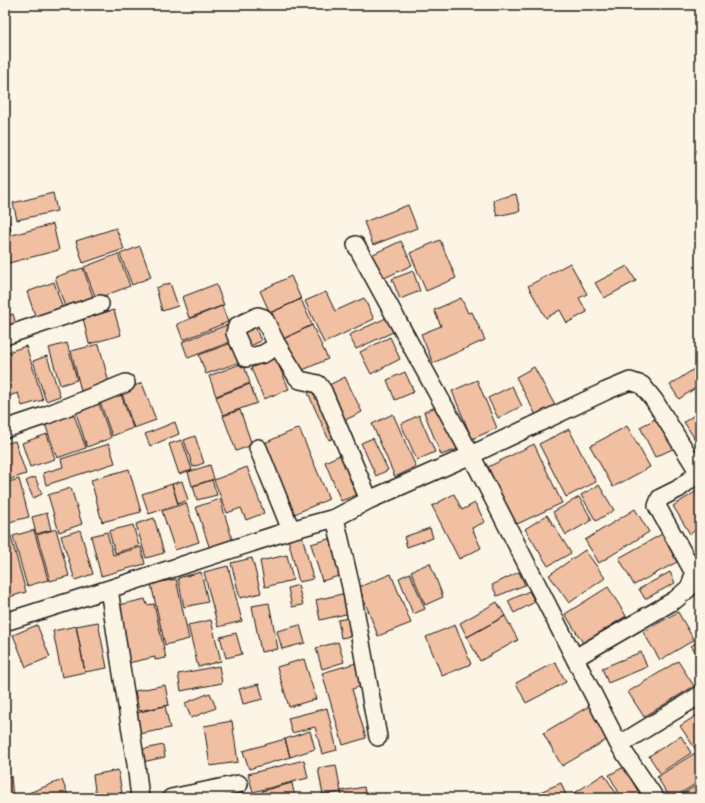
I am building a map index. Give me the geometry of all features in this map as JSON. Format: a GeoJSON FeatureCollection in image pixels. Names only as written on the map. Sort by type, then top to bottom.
{"type":"FeatureCollection","features":[{"type":"Feature","properties":{"kind":"street"},"geometry":{"type":"LineString","coordinates":[[356,244],[471,455],[619,745],[655,798]]}},
{"type":"Feature","properties":{"kind":"street"},"geometry":{"type":"LineString","coordinates":[[5,336],[100,304]]}},
{"type":"Feature","properties":{"kind":"street"},"geometry":{"type":"LineString","coordinates":[[277,346],[300,380],[318,384],[323,391],[369,500]]}},
{"type":"Feature","properties":{"kind":"street"},"geometry":{"type":"LineString","coordinates":[[5,622],[290,530],[335,518],[369,500],[471,455],[630,381],[642,385],[654,400],[696,468],[695,476],[678,489],[660,498],[657,506],[694,573],[690,587],[676,600],[575,658]]}},
{"type":"Feature","properties":{"kind":"street"},"geometry":{"type":"LineString","coordinates":[[5,429],[47,415],[126,383]]}},
{"type":"Feature","properties":{"kind":"street"},"geometry":{"type":"LineString","coordinates":[[258,448],[290,530]]}},
{"type":"Feature","properties":{"kind":"street"},"geometry":{"type":"LineString","coordinates":[[335,518],[351,587],[378,737]]}},
{"type":"Feature","properties":{"kind":"street"},"geometry":{"type":"LineString","coordinates":[[109,589],[135,756],[140,798]]}},
{"type":"Feature","properties":{"kind":"street"},"geometry":{"type":"LineString","coordinates":[[619,745],[700,695]]}},
{"type":"Feature","properties":{"kind":"street"},"geometry":{"type":"LineString","coordinates":[[171,798],[238,784]]}},
{"type":"Feature","properties":{"kind":"building"},"geometry":{"type":"Polygon","coordinates":[[[53,193],[57,211],[17,220],[13,203],[53,193]]]}},
{"type":"Feature","properties":{"kind":"building"},"geometry":{"type":"Polygon","coordinates":[[[516,194],[520,211],[497,216],[493,200],[516,194]]]}},
{"type":"Feature","properties":{"kind":"building"},"geometry":{"type":"Polygon","coordinates":[[[408,205],[417,228],[373,245],[364,222],[408,205]]]}},
{"type":"Feature","properties":{"kind":"building"},"geometry":{"type":"Polygon","coordinates":[[[6,207],[11,230],[5,232],[5,208],[6,207]]]}},
{"type":"Feature","properties":{"kind":"building"},"geometry":{"type":"Polygon","coordinates":[[[53,224],[59,250],[5,264],[5,237],[53,224]]]}},
{"type":"Feature","properties":{"kind":"building"},"geometry":{"type":"Polygon","coordinates":[[[116,228],[124,249],[83,263],[76,241],[116,228]]]}},
{"type":"Feature","properties":{"kind":"building"},"geometry":{"type":"Polygon","coordinates":[[[440,240],[456,278],[426,291],[410,253],[440,240]]]}},
{"type":"Feature","properties":{"kind":"building"},"geometry":{"type":"Polygon","coordinates":[[[401,241],[412,265],[380,280],[369,256],[401,241]]]}},
{"type":"Feature","properties":{"kind":"building"},"geometry":{"type":"Polygon","coordinates":[[[140,246],[151,277],[132,285],[120,254],[140,246]]]}},
{"type":"Feature","properties":{"kind":"building"},"geometry":{"type":"Polygon","coordinates":[[[118,254],[130,286],[96,299],[84,267],[118,254]]]}},
{"type":"Feature","properties":{"kind":"building"},"geometry":{"type":"Polygon","coordinates":[[[570,263],[587,294],[579,298],[587,312],[567,323],[560,310],[546,318],[528,286],[570,263]]]}},
{"type":"Feature","properties":{"kind":"building"},"geometry":{"type":"Polygon","coordinates":[[[627,266],[636,281],[604,298],[595,283],[627,266]]]}},
{"type":"Feature","properties":{"kind":"building"},"geometry":{"type":"Polygon","coordinates":[[[83,268],[94,300],[66,310],[55,277],[83,268]]]}},
{"type":"Feature","properties":{"kind":"building"},"geometry":{"type":"Polygon","coordinates":[[[413,271],[420,291],[400,299],[392,279],[413,271]]]}},
{"type":"Feature","properties":{"kind":"building"},"geometry":{"type":"Polygon","coordinates":[[[291,276],[301,299],[270,313],[260,291],[291,276]]]}},
{"type":"Feature","properties":{"kind":"building"},"geometry":{"type":"Polygon","coordinates":[[[54,282],[64,312],[37,321],[27,292],[54,282]]]}},
{"type":"Feature","properties":{"kind":"building"},"geometry":{"type":"Polygon","coordinates":[[[170,283],[178,306],[162,311],[156,288],[170,283]]]}},
{"type":"Feature","properties":{"kind":"building"},"geometry":{"type":"Polygon","coordinates":[[[216,284],[224,305],[189,318],[182,297],[216,284]]]}},
{"type":"Feature","properties":{"kind":"building"},"geometry":{"type":"Polygon","coordinates":[[[326,292],[335,311],[364,298],[374,319],[324,343],[305,301],[326,292]]]}},
{"type":"Feature","properties":{"kind":"building"},"geometry":{"type":"Polygon","coordinates":[[[461,298],[468,313],[472,312],[485,340],[433,363],[421,334],[441,326],[434,310],[461,298]]]}},
{"type":"Feature","properties":{"kind":"building"},"geometry":{"type":"Polygon","coordinates":[[[301,299],[312,325],[281,340],[270,313],[301,299]]]}},
{"type":"Feature","properties":{"kind":"building"},"geometry":{"type":"Polygon","coordinates":[[[222,306],[228,322],[183,340],[177,324],[222,306]]]}},
{"type":"Feature","properties":{"kind":"building"},"geometry":{"type":"Polygon","coordinates":[[[114,310],[121,335],[89,344],[83,318],[114,310]]]}},
{"type":"Feature","properties":{"kind":"building"},"geometry":{"type":"Polygon","coordinates":[[[13,314],[17,328],[5,331],[5,316],[13,314]]]}},
{"type":"Feature","properties":{"kind":"building"},"geometry":{"type":"Polygon","coordinates":[[[386,318],[393,332],[356,349],[349,335],[386,318]]]}},
{"type":"Feature","properties":{"kind":"building"},"geometry":{"type":"Polygon","coordinates":[[[227,325],[233,341],[188,358],[182,342],[227,325]]]}},
{"type":"Feature","properties":{"kind":"building"},"geometry":{"type":"Polygon","coordinates":[[[312,325],[328,359],[296,373],[281,340],[312,325]]]}},
{"type":"Feature","properties":{"kind":"building"},"geometry":{"type":"Polygon","coordinates":[[[255,326],[261,341],[250,346],[244,331],[255,326]]]}},
{"type":"Feature","properties":{"kind":"building"},"geometry":{"type":"Polygon","coordinates":[[[390,337],[400,359],[371,374],[360,352],[390,337]]]}},
{"type":"Feature","properties":{"kind":"building"},"geometry":{"type":"Polygon","coordinates":[[[234,342],[240,362],[206,374],[199,355],[234,342]]]}},
{"type":"Feature","properties":{"kind":"building"},"geometry":{"type":"Polygon","coordinates":[[[67,343],[77,380],[60,385],[49,348],[67,343]]]}},
{"type":"Feature","properties":{"kind":"building"},"geometry":{"type":"Polygon","coordinates":[[[99,344],[109,383],[81,391],[71,351],[99,344]]]}},
{"type":"Feature","properties":{"kind":"building"},"geometry":{"type":"Polygon","coordinates":[[[26,346],[43,400],[22,406],[18,393],[9,396],[5,383],[5,367],[9,366],[5,353],[26,346]]]}},
{"type":"Feature","properties":{"kind":"building"},"geometry":{"type":"Polygon","coordinates":[[[47,356],[60,396],[46,401],[33,361],[47,356]]]}},
{"type":"Feature","properties":{"kind":"building"},"geometry":{"type":"Polygon","coordinates":[[[275,357],[289,389],[264,399],[251,368],[275,357]]]}},
{"type":"Feature","properties":{"kind":"building"},"geometry":{"type":"Polygon","coordinates":[[[243,363],[250,383],[216,396],[209,376],[243,363]]]}},
{"type":"Feature","properties":{"kind":"building"},"geometry":{"type":"Polygon","coordinates":[[[534,367],[557,409],[538,419],[516,377],[534,367]]]}},
{"type":"Feature","properties":{"kind":"building"},"geometry":{"type":"Polygon","coordinates":[[[697,367],[700,372],[700,385],[679,399],[670,385],[697,367]]]}},
{"type":"Feature","properties":{"kind":"building"},"geometry":{"type":"Polygon","coordinates":[[[405,372],[414,392],[395,400],[387,380],[405,372]]]}},
{"type":"Feature","properties":{"kind":"building"},"geometry":{"type":"Polygon","coordinates":[[[345,377],[362,412],[343,421],[327,386],[345,377]]]}},
{"type":"Feature","properties":{"kind":"building"},"geometry":{"type":"Polygon","coordinates":[[[477,380],[497,428],[472,439],[452,391],[477,380]]]}},
{"type":"Feature","properties":{"kind":"building"},"geometry":{"type":"Polygon","coordinates":[[[142,383],[156,420],[134,428],[121,391],[142,383]]]}},
{"type":"Feature","properties":{"kind":"building"},"geometry":{"type":"Polygon","coordinates":[[[250,384],[257,403],[223,415],[216,397],[250,384]]]}},
{"type":"Feature","properties":{"kind":"building"},"geometry":{"type":"Polygon","coordinates":[[[512,386],[522,406],[498,418],[488,398],[512,386]]]}},
{"type":"Feature","properties":{"kind":"building"},"geometry":{"type":"Polygon","coordinates":[[[317,388],[339,436],[329,440],[308,393],[317,388]]]}},
{"type":"Feature","properties":{"kind":"building"},"geometry":{"type":"Polygon","coordinates":[[[120,392],[133,428],[112,436],[99,399],[120,392]]]}},
{"type":"Feature","properties":{"kind":"building"},"geometry":{"type":"Polygon","coordinates":[[[98,401],[111,438],[87,447],[75,410],[98,401]]]}},
{"type":"Feature","properties":{"kind":"building"},"geometry":{"type":"Polygon","coordinates":[[[440,405],[458,449],[441,455],[424,412],[440,405]]]}},
{"type":"Feature","properties":{"kind":"building"},"geometry":{"type":"Polygon","coordinates":[[[72,410],[86,448],[57,458],[44,421],[72,410]]]}},
{"type":"Feature","properties":{"kind":"building"},"geometry":{"type":"Polygon","coordinates":[[[240,410],[252,445],[236,451],[223,416],[240,410]]]}},
{"type":"Feature","properties":{"kind":"building"},"geometry":{"type":"Polygon","coordinates":[[[700,411],[700,443],[698,444],[684,422],[700,411]]]}},
{"type":"Feature","properties":{"kind":"building"},"geometry":{"type":"Polygon","coordinates":[[[393,414],[416,467],[395,477],[372,424],[393,414]]]}},
{"type":"Feature","properties":{"kind":"building"},"geometry":{"type":"Polygon","coordinates":[[[419,415],[435,452],[417,460],[401,424],[419,415]]]}},
{"type":"Feature","properties":{"kind":"building"},"geometry":{"type":"Polygon","coordinates":[[[659,417],[675,448],[655,457],[640,427],[659,417]]]}},
{"type":"Feature","properties":{"kind":"building"},"geometry":{"type":"Polygon","coordinates":[[[175,422],[179,434],[150,446],[145,434],[175,422]]]}},
{"type":"Feature","properties":{"kind":"building"},"geometry":{"type":"Polygon","coordinates":[[[627,426],[650,467],[613,487],[590,446],[627,426]]]}},
{"type":"Feature","properties":{"kind":"building"},"geometry":{"type":"Polygon","coordinates":[[[299,428],[329,499],[292,515],[262,444],[299,428]]]}},
{"type":"Feature","properties":{"kind":"building"},"geometry":{"type":"Polygon","coordinates":[[[569,429],[596,482],[566,497],[539,444],[569,429]]]}},
{"type":"Feature","properties":{"kind":"building"},"geometry":{"type":"Polygon","coordinates":[[[47,434],[55,459],[30,467],[22,443],[47,434]]]}},
{"type":"Feature","properties":{"kind":"building"},"geometry":{"type":"Polygon","coordinates":[[[195,436],[204,463],[193,467],[184,440],[195,436]]]}},
{"type":"Feature","properties":{"kind":"building"},"geometry":{"type":"Polygon","coordinates":[[[373,438],[388,470],[376,476],[361,443],[373,438]]]}},
{"type":"Feature","properties":{"kind":"building"},"geometry":{"type":"Polygon","coordinates":[[[182,440],[192,470],[179,474],[169,444],[182,440]]]}},
{"type":"Feature","properties":{"kind":"building"},"geometry":{"type":"Polygon","coordinates":[[[15,441],[26,474],[5,481],[5,444],[15,441]]]}},
{"type":"Feature","properties":{"kind":"building"},"geometry":{"type":"Polygon","coordinates":[[[109,444],[115,463],[46,485],[43,473],[63,467],[61,459],[109,444]]]}},
{"type":"Feature","properties":{"kind":"building"},"geometry":{"type":"Polygon","coordinates":[[[534,444],[562,503],[515,525],[488,467],[534,444]]]}},
{"type":"Feature","properties":{"kind":"building"},"geometry":{"type":"Polygon","coordinates":[[[344,453],[361,493],[341,501],[325,462],[344,453]]]}},
{"type":"Feature","properties":{"kind":"building"},"geometry":{"type":"Polygon","coordinates":[[[210,465],[214,479],[192,486],[188,472],[210,465]]]}},
{"type":"Feature","properties":{"kind":"building"},"geometry":{"type":"Polygon","coordinates":[[[247,467],[264,513],[246,520],[241,508],[227,513],[214,480],[247,467]]]}},
{"type":"Feature","properties":{"kind":"building"},"geometry":{"type":"Polygon","coordinates":[[[129,469],[141,512],[102,522],[91,480],[129,469]]]}},
{"type":"Feature","properties":{"kind":"building"},"geometry":{"type":"Polygon","coordinates":[[[35,477],[42,494],[33,498],[26,481],[35,477]]]}},
{"type":"Feature","properties":{"kind":"building"},"geometry":{"type":"Polygon","coordinates":[[[19,479],[29,517],[9,522],[5,509],[5,483],[19,479]]]}},
{"type":"Feature","properties":{"kind":"building"},"geometry":{"type":"Polygon","coordinates":[[[212,480],[217,495],[197,500],[193,486],[212,480]]]}},
{"type":"Feature","properties":{"kind":"building"},"geometry":{"type":"Polygon","coordinates":[[[182,481],[188,500],[178,504],[172,484],[182,481]]]}},
{"type":"Feature","properties":{"kind":"building"},"geometry":{"type":"Polygon","coordinates":[[[172,484],[178,504],[149,514],[142,494],[172,484]]]}},
{"type":"Feature","properties":{"kind":"building"},"geometry":{"type":"Polygon","coordinates":[[[599,485],[614,510],[596,521],[581,495],[599,485]]]}},
{"type":"Feature","properties":{"kind":"building"},"geometry":{"type":"Polygon","coordinates":[[[71,488],[82,524],[59,532],[48,495],[71,488]]]}},
{"type":"Feature","properties":{"kind":"building"},"geometry":{"type":"Polygon","coordinates":[[[700,489],[700,527],[690,534],[673,506],[700,489]]]}},
{"type":"Feature","properties":{"kind":"building"},"geometry":{"type":"Polygon","coordinates":[[[454,494],[462,510],[475,503],[485,522],[472,528],[481,548],[459,559],[432,506],[454,494]]]}},
{"type":"Feature","properties":{"kind":"building"},"geometry":{"type":"Polygon","coordinates":[[[579,497],[592,520],[566,535],[553,512],[579,497]]]}},
{"type":"Feature","properties":{"kind":"building"},"geometry":{"type":"Polygon","coordinates":[[[220,499],[234,545],[211,552],[196,507],[220,499]]]}},
{"type":"Feature","properties":{"kind":"building"},"geometry":{"type":"Polygon","coordinates":[[[186,503],[199,542],[175,550],[162,511],[186,503]]]}},
{"type":"Feature","properties":{"kind":"building"},"geometry":{"type":"Polygon","coordinates":[[[635,509],[649,532],[599,563],[585,540],[635,509]]]}},
{"type":"Feature","properties":{"kind":"building"},"geometry":{"type":"Polygon","coordinates":[[[47,513],[51,530],[36,534],[32,517],[47,513]]]}},
{"type":"Feature","properties":{"kind":"building"},"geometry":{"type":"Polygon","coordinates":[[[547,515],[571,553],[548,566],[525,529],[547,515]]]}},
{"type":"Feature","properties":{"kind":"building"},"geometry":{"type":"Polygon","coordinates":[[[154,518],[164,553],[146,558],[136,524],[154,518]]]}},
{"type":"Feature","properties":{"kind":"building"},"geometry":{"type":"Polygon","coordinates":[[[133,525],[139,546],[115,553],[109,531],[133,525]]]}},
{"type":"Feature","properties":{"kind":"building"},"geometry":{"type":"Polygon","coordinates":[[[8,526],[26,592],[6,598],[5,527],[8,526]]]}},
{"type":"Feature","properties":{"kind":"building"},"geometry":{"type":"Polygon","coordinates":[[[430,528],[433,538],[407,547],[404,537],[430,528]]]}},
{"type":"Feature","properties":{"kind":"building"},"geometry":{"type":"Polygon","coordinates":[[[56,529],[69,576],[50,581],[37,535],[56,529]]]}},
{"type":"Feature","properties":{"kind":"building"},"geometry":{"type":"Polygon","coordinates":[[[34,530],[48,580],[27,586],[13,536],[34,530]]]}},
{"type":"Feature","properties":{"kind":"building"},"geometry":{"type":"Polygon","coordinates":[[[80,530],[93,574],[75,580],[61,536],[80,530]]]}},
{"type":"Feature","properties":{"kind":"building"},"geometry":{"type":"Polygon","coordinates":[[[107,532],[113,555],[141,547],[145,564],[101,576],[91,536],[107,532]]]}},
{"type":"Feature","properties":{"kind":"building"},"geometry":{"type":"Polygon","coordinates":[[[662,534],[677,562],[634,585],[619,558],[662,534]]]}},
{"type":"Feature","properties":{"kind":"building"},"geometry":{"type":"Polygon","coordinates":[[[302,535],[313,579],[299,582],[288,539],[302,535]]]}},
{"type":"Feature","properties":{"kind":"building"},"geometry":{"type":"Polygon","coordinates":[[[332,538],[342,575],[322,581],[311,544],[332,538]]]}},
{"type":"Feature","properties":{"kind":"building"},"geometry":{"type":"Polygon","coordinates":[[[585,550],[605,578],[569,603],[549,575],[585,550]]]}},
{"type":"Feature","properties":{"kind":"building"},"geometry":{"type":"Polygon","coordinates":[[[287,555],[293,580],[265,587],[260,561],[287,555]]]}},
{"type":"Feature","properties":{"kind":"building"},"geometry":{"type":"Polygon","coordinates":[[[252,558],[261,593],[240,598],[231,563],[252,558]]]}},
{"type":"Feature","properties":{"kind":"building"},"geometry":{"type":"Polygon","coordinates":[[[430,563],[443,597],[425,605],[411,571],[430,563]]]}},
{"type":"Feature","properties":{"kind":"building"},"geometry":{"type":"Polygon","coordinates":[[[228,566],[242,621],[218,627],[204,572],[228,566]]]}},
{"type":"Feature","properties":{"kind":"building"},"geometry":{"type":"Polygon","coordinates":[[[201,572],[208,602],[184,607],[178,578],[201,572]]]}},
{"type":"Feature","properties":{"kind":"building"},"geometry":{"type":"Polygon","coordinates":[[[519,572],[525,585],[497,596],[492,585],[519,572]]]}},
{"type":"Feature","properties":{"kind":"building"},"geometry":{"type":"Polygon","coordinates":[[[670,572],[675,583],[645,599],[639,589],[670,572]]]}},
{"type":"Feature","properties":{"kind":"building"},"geometry":{"type":"Polygon","coordinates":[[[410,573],[425,609],[413,614],[399,578],[410,573]]]}},
{"type":"Feature","properties":{"kind":"building"},"geometry":{"type":"Polygon","coordinates":[[[391,574],[411,623],[378,636],[359,587],[391,574]]]}},
{"type":"Feature","properties":{"kind":"building"},"geometry":{"type":"Polygon","coordinates":[[[176,579],[189,639],[165,645],[151,584],[176,579]]]}},
{"type":"Feature","properties":{"kind":"building"},"geometry":{"type":"Polygon","coordinates":[[[298,585],[303,605],[292,607],[288,588],[298,585]]]}},
{"type":"Feature","properties":{"kind":"building"},"geometry":{"type":"Polygon","coordinates":[[[608,587],[626,616],[583,643],[565,614],[608,587]]]}},
{"type":"Feature","properties":{"kind":"building"},"geometry":{"type":"Polygon","coordinates":[[[529,591],[535,602],[514,613],[508,601],[529,591]]]}},
{"type":"Feature","properties":{"kind":"building"},"geometry":{"type":"Polygon","coordinates":[[[346,593],[350,613],[320,620],[316,600],[346,593]]]}},
{"type":"Feature","properties":{"kind":"building"},"geometry":{"type":"Polygon","coordinates":[[[145,599],[147,605],[154,604],[166,658],[155,660],[155,657],[128,663],[115,606],[145,599]]]}},
{"type":"Feature","properties":{"kind":"building"},"geometry":{"type":"Polygon","coordinates":[[[497,602],[505,616],[467,637],[460,623],[497,602]]]}},
{"type":"Feature","properties":{"kind":"building"},"geometry":{"type":"Polygon","coordinates":[[[269,603],[278,649],[261,652],[252,606],[269,603]]]}},
{"type":"Feature","properties":{"kind":"building"},"geometry":{"type":"Polygon","coordinates":[[[678,612],[694,640],[660,660],[643,632],[678,612]]]}},
{"type":"Feature","properties":{"kind":"building"},"geometry":{"type":"Polygon","coordinates":[[[505,616],[518,640],[480,661],[467,637],[505,616]]]}},
{"type":"Feature","properties":{"kind":"building"},"geometry":{"type":"Polygon","coordinates":[[[354,617],[357,635],[341,638],[338,620],[354,617]]]}},
{"type":"Feature","properties":{"kind":"building"},"geometry":{"type":"Polygon","coordinates":[[[211,620],[221,661],[198,667],[188,625],[211,620]]]}},
{"type":"Feature","properties":{"kind":"building"},"geometry":{"type":"Polygon","coordinates":[[[98,622],[107,668],[85,672],[76,626],[98,622]]]}},
{"type":"Feature","properties":{"kind":"building"},"geometry":{"type":"Polygon","coordinates":[[[37,625],[50,657],[26,667],[13,635],[37,625]]]}},
{"type":"Feature","properties":{"kind":"building"},"geometry":{"type":"Polygon","coordinates":[[[300,625],[305,643],[282,649],[277,631],[300,625]]]}},
{"type":"Feature","properties":{"kind":"building"},"geometry":{"type":"Polygon","coordinates":[[[455,625],[471,664],[442,676],[426,637],[455,625]]]}},
{"type":"Feature","properties":{"kind":"building"},"geometry":{"type":"Polygon","coordinates":[[[76,626],[85,672],[62,677],[53,631],[76,626]]]}},
{"type":"Feature","properties":{"kind":"building"},"geometry":{"type":"Polygon","coordinates":[[[236,633],[242,654],[226,658],[220,637],[236,633]]]}},
{"type":"Feature","properties":{"kind":"building"},"geometry":{"type":"Polygon","coordinates":[[[700,640],[700,660],[691,646],[700,640]]]}},
{"type":"Feature","properties":{"kind":"building"},"geometry":{"type":"Polygon","coordinates":[[[338,642],[344,662],[322,669],[316,648],[338,642]]]}},
{"type":"Feature","properties":{"kind":"building"},"geometry":{"type":"Polygon","coordinates":[[[641,652],[647,667],[608,683],[602,668],[641,652]]]}},
{"type":"Feature","properties":{"kind":"building"},"geometry":{"type":"Polygon","coordinates":[[[304,659],[316,699],[289,707],[277,667],[304,659]]]}},
{"type":"Feature","properties":{"kind":"building"},"geometry":{"type":"Polygon","coordinates":[[[678,661],[694,686],[644,717],[628,692],[678,661]]]}},
{"type":"Feature","properties":{"kind":"building"},"geometry":{"type":"Polygon","coordinates":[[[555,662],[566,682],[526,703],[516,683],[555,662]]]}},
{"type":"Feature","properties":{"kind":"building"},"geometry":{"type":"Polygon","coordinates":[[[356,663],[362,686],[352,689],[366,738],[343,745],[322,673],[356,663]]]}},
{"type":"Feature","properties":{"kind":"building"},"geometry":{"type":"Polygon","coordinates":[[[219,666],[222,683],[181,691],[178,674],[219,666]]]}},
{"type":"Feature","properties":{"kind":"building"},"geometry":{"type":"Polygon","coordinates":[[[259,684],[263,699],[243,704],[239,689],[259,684]]]}},
{"type":"Feature","properties":{"kind":"building"},"geometry":{"type":"Polygon","coordinates":[[[165,685],[169,705],[139,711],[135,691],[165,685]]]}},
{"type":"Feature","properties":{"kind":"building"},"geometry":{"type":"Polygon","coordinates":[[[210,693],[216,708],[191,718],[185,703],[210,693]]]}},
{"type":"Feature","properties":{"kind":"building"},"geometry":{"type":"Polygon","coordinates":[[[591,705],[610,738],[562,766],[543,733],[591,705]]]}},
{"type":"Feature","properties":{"kind":"building"},"geometry":{"type":"Polygon","coordinates":[[[165,706],[170,728],[140,734],[136,713],[165,706]]]}},
{"type":"Feature","properties":{"kind":"building"},"geometry":{"type":"Polygon","coordinates":[[[327,708],[337,750],[322,754],[315,727],[292,733],[288,718],[327,708]]]}},
{"type":"Feature","properties":{"kind":"building"},"geometry":{"type":"Polygon","coordinates":[[[700,713],[700,756],[680,726],[700,713]]]}},
{"type":"Feature","properties":{"kind":"building"},"geometry":{"type":"Polygon","coordinates":[[[232,721],[238,762],[210,766],[204,726],[232,721]]]}},
{"type":"Feature","properties":{"kind":"building"},"geometry":{"type":"Polygon","coordinates":[[[310,731],[315,749],[290,757],[285,739],[310,731]]]}},
{"type":"Feature","properties":{"kind":"building"},"geometry":{"type":"Polygon","coordinates":[[[681,736],[691,753],[660,773],[649,756],[681,736]]]}},
{"type":"Feature","properties":{"kind":"building"},"geometry":{"type":"Polygon","coordinates":[[[285,739],[290,757],[249,769],[243,751],[285,739]]]}},
{"type":"Feature","properties":{"kind":"building"},"geometry":{"type":"Polygon","coordinates":[[[163,745],[165,757],[138,763],[135,751],[163,745]]]}},
{"type":"Feature","properties":{"kind":"building"},"geometry":{"type":"Polygon","coordinates":[[[695,753],[700,760],[700,781],[673,798],[670,798],[657,777],[695,753]]]}},
{"type":"Feature","properties":{"kind":"building"},"geometry":{"type":"Polygon","coordinates":[[[304,760],[308,778],[253,792],[248,774],[304,760]]]}},
{"type":"Feature","properties":{"kind":"building"},"geometry":{"type":"Polygon","coordinates":[[[336,765],[341,792],[323,795],[318,768],[336,765]]]}},
{"type":"Feature","properties":{"kind":"building"},"geometry":{"type":"Polygon","coordinates":[[[624,767],[642,798],[622,798],[609,775],[624,767]]]}},
{"type":"Feature","properties":{"kind":"building"},"geometry":{"type":"Polygon","coordinates":[[[118,770],[122,793],[96,798],[93,775],[118,770]]]}},
{"type":"Feature","properties":{"kind":"building"},"geometry":{"type":"Polygon","coordinates":[[[604,774],[619,798],[576,798],[573,794],[604,774]]]}},
{"type":"Feature","properties":{"kind":"building"},"geometry":{"type":"Polygon","coordinates":[[[11,776],[13,798],[5,798],[5,777],[11,776]]]}},
{"type":"Feature","properties":{"kind":"building"},"geometry":{"type":"Polygon","coordinates":[[[62,780],[69,798],[22,798],[21,796],[62,780]]]}},
{"type":"Feature","properties":{"kind":"building"},"geometry":{"type":"Polygon","coordinates":[[[292,783],[295,798],[264,798],[262,791],[292,783]]]}},
{"type":"Feature","properties":{"kind":"building"},"geometry":{"type":"Polygon","coordinates":[[[561,783],[567,798],[543,798],[540,792],[561,783]]]}},
{"type":"Feature","properties":{"kind":"building"},"geometry":{"type":"Polygon","coordinates":[[[700,783],[700,798],[683,798],[681,795],[700,783]]]}},
{"type":"Feature","properties":{"kind":"building"},"geometry":{"type":"Polygon","coordinates":[[[364,787],[366,798],[342,798],[341,791],[364,787]]]}},
{"type":"Feature","properties":{"kind":"building"},"geometry":{"type":"Polygon","coordinates":[[[235,792],[236,798],[211,798],[235,792]]]}}]}
